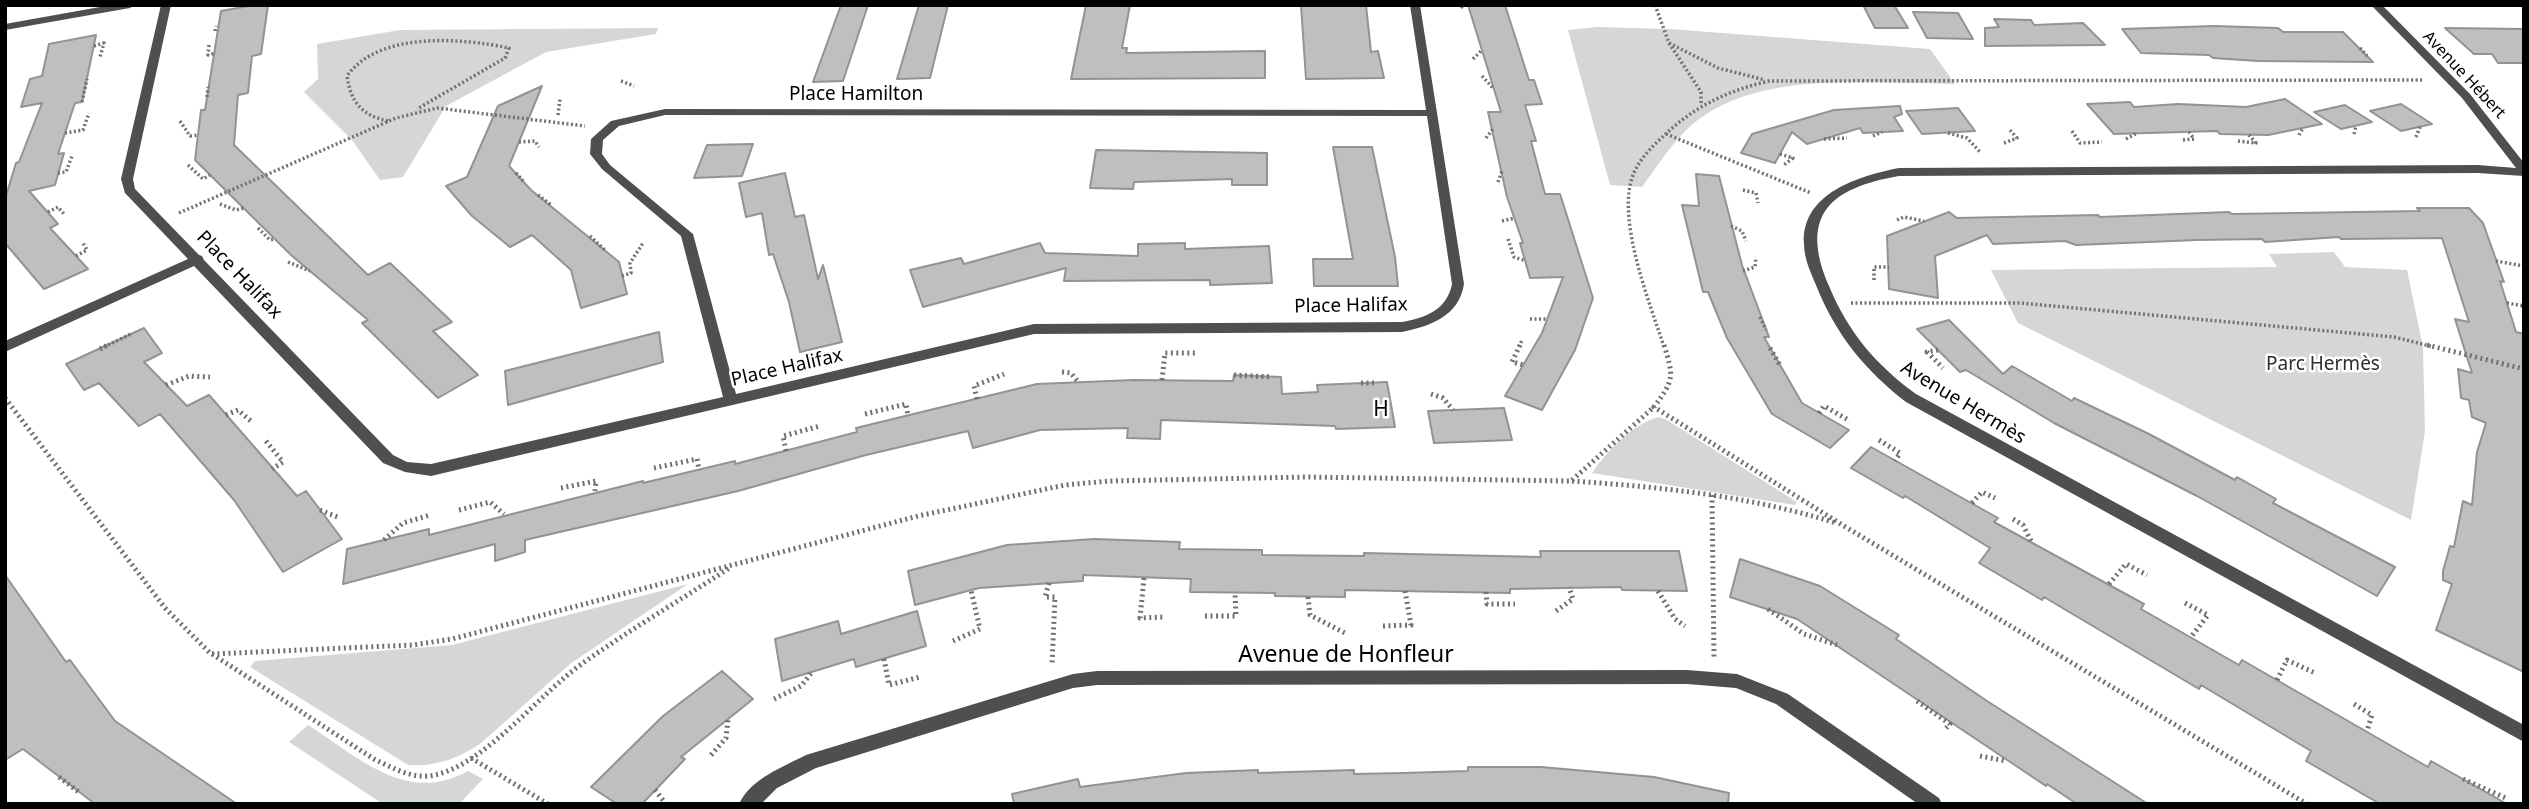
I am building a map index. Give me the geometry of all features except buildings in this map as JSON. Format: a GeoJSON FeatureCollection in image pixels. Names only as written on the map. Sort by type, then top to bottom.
{"type":"FeatureCollection","features":[{"type":"Feature","properties":{"kind":"street"},"geometry":{"type":"LineString","coordinates":[[5,27],[130,5]]}},
{"type":"Feature","properties":{"kind":"street","name":"Place Halifax"},"geometry":{"type":"LineString","coordinates":[[166,5],[127,185],[388,459],[405,467],[444,469],[1046,327],[1402,327],[1442,313],[1457,294],[1415,5]]}},
{"type":"Feature","properties":{"kind":"street","name":"Avenue Hébert"},"geometry":{"type":"LineString","coordinates":[[2376,5],[2466,96],[2524,171]]}},
{"type":"Feature","properties":{"kind":"street","name":"Place Hamilton"},"geometry":{"type":"LineString","coordinates":[[731,401],[687,234],[606,167],[596,154],[597,139],[615,123],[665,112],[1432,113]]}},
{"type":"Feature","properties":{"kind":"street","name":"Avenue Hermès"},"geometry":{"type":"LineString","coordinates":[[2524,171],[1899,172],[1878,175],[1835,195],[1816,216],[1810,236],[1816,270],[1844,334],[1878,373],[1911,398],[2524,734]]}},
{"type":"Feature","properties":{"kind":"street"},"geometry":{"type":"LineString","coordinates":[[5,347],[198,258]]}},
{"type":"Feature","properties":{"kind":"street","name":"Avenue de Honfleur"},"geometry":{"type":"LineString","coordinates":[[748,804],[772,782],[811,761],[1052,687],[1097,678],[1714,677],[1737,681],[1782,699],[1933,804]]}},
{"type":"Feature","properties":{"kind":"path"},"geometry":{"type":"LineString","coordinates":[[1655,5],[1669,43],[1697,83],[1702,104]]}},
{"type":"Feature","properties":{"kind":"path"},"geometry":{"type":"LineString","coordinates":[[175,215],[413,111],[505,58],[509,48],[479,42],[411,44],[391,46],[359,59],[350,66],[346,88],[363,113],[388,121]]}},
{"type":"Feature","properties":{"kind":"path"},"geometry":{"type":"LineString","coordinates":[[94,46],[104,43],[100,57]]}},
{"type":"Feature","properties":{"kind":"path"},"geometry":{"type":"LineString","coordinates":[[1669,43],[1718,68],[1769,81]]}},
{"type":"Feature","properties":{"kind":"path"},"geometry":{"type":"LineString","coordinates":[[209,45],[208,55],[216,53]]}},
{"type":"Feature","properties":{"kind":"path"},"geometry":{"type":"LineString","coordinates":[[2360,48],[2367,56]]}},
{"type":"Feature","properties":{"kind":"path"},"geometry":{"type":"LineString","coordinates":[[1473,59],[1481,51]]}},
{"type":"Feature","properties":{"kind":"path"},"geometry":{"type":"LineString","coordinates":[[1482,76],[1493,88]]}},
{"type":"Feature","properties":{"kind":"path"},"geometry":{"type":"LineString","coordinates":[[82,102],[88,79]]}},
{"type":"Feature","properties":{"kind":"path"},"geometry":{"type":"LineString","coordinates":[[1572,481],[1592,458],[1654,407],[1670,386],[1673,374],[1629,215],[1628,197],[1635,169],[1666,134],[1702,104],[1730,90],[1769,81],[2435,80]]}},
{"type":"Feature","properties":{"kind":"path"},"geometry":{"type":"LineString","coordinates":[[621,81],[634,86]]}},
{"type":"Feature","properties":{"kind":"path"},"geometry":{"type":"LineString","coordinates":[[207,97],[208,87]]}},
{"type":"Feature","properties":{"kind":"path"},"geometry":{"type":"LineString","coordinates":[[558,115],[560,99]]}},
{"type":"Feature","properties":{"kind":"path"},"geometry":{"type":"LineString","coordinates":[[413,111],[437,108],[590,126]]}},
{"type":"Feature","properties":{"kind":"path"},"geometry":{"type":"LineString","coordinates":[[65,134],[83,130],[89,113]]}},
{"type":"Feature","properties":{"kind":"path"},"geometry":{"type":"LineString","coordinates":[[180,121],[190,136],[198,135]]}},
{"type":"Feature","properties":{"kind":"path"},"geometry":{"type":"LineString","coordinates":[[2354,134],[2356,126]]}},
{"type":"Feature","properties":{"kind":"path"},"geometry":{"type":"LineString","coordinates":[[2416,137],[2420,127]]}},
{"type":"Feature","properties":{"kind":"path"},"geometry":{"type":"LineString","coordinates":[[2299,135],[2303,128]]}},
{"type":"Feature","properties":{"kind":"path"},"geometry":{"type":"LineString","coordinates":[[1486,138],[1493,129]]}},
{"type":"Feature","properties":{"kind":"path"},"geometry":{"type":"LineString","coordinates":[[2004,143],[2017,138],[2010,130]]}},
{"type":"Feature","properties":{"kind":"path"},"geometry":{"type":"LineString","coordinates":[[2072,131],[2080,143],[2102,142]]}},
{"type":"Feature","properties":{"kind":"path"},"geometry":{"type":"LineString","coordinates":[[1873,136],[1882,132]]}},
{"type":"Feature","properties":{"kind":"path"},"geometry":{"type":"LineString","coordinates":[[2183,140],[2194,139],[2189,132]]}},
{"type":"Feature","properties":{"kind":"path"},"geometry":{"type":"LineString","coordinates":[[1948,133],[1967,138],[1980,152]]}},
{"type":"Feature","properties":{"kind":"path"},"geometry":{"type":"LineString","coordinates":[[2126,139],[2137,133]]}},
{"type":"Feature","properties":{"kind":"path"},"geometry":{"type":"LineString","coordinates":[[1666,134],[1815,195]]}},
{"type":"Feature","properties":{"kind":"path"},"geometry":{"type":"LineString","coordinates":[[2238,141],[2256,143],[2249,135]]}},
{"type":"Feature","properties":{"kind":"path"},"geometry":{"type":"LineString","coordinates":[[1824,139],[1847,138]]}},
{"type":"Feature","properties":{"kind":"path"},"geometry":{"type":"LineString","coordinates":[[519,142],[535,141],[539,147]]}},
{"type":"Feature","properties":{"kind":"path"},"geometry":{"type":"LineString","coordinates":[[1780,153],[1793,158],[1784,165]]}},
{"type":"Feature","properties":{"kind":"path"},"geometry":{"type":"LineString","coordinates":[[58,173],[66,172],[72,156]]}},
{"type":"Feature","properties":{"kind":"path"},"geometry":{"type":"LineString","coordinates":[[188,165],[203,179],[210,176]]}},
{"type":"Feature","properties":{"kind":"path"},"geometry":{"type":"LineString","coordinates":[[1498,182],[1502,171]]}},
{"type":"Feature","properties":{"kind":"path"},"geometry":{"type":"LineString","coordinates":[[516,173],[523,181]]}},
{"type":"Feature","properties":{"kind":"path"},"geometry":{"type":"LineString","coordinates":[[1743,190],[1756,193],[1758,203]]}},
{"type":"Feature","properties":{"kind":"path"},"geometry":{"type":"LineString","coordinates":[[538,195],[551,205]]}},
{"type":"Feature","properties":{"kind":"path"},"geometry":{"type":"LineString","coordinates":[[220,204],[236,210],[244,208]]}},
{"type":"Feature","properties":{"kind":"path"},"geometry":{"type":"LineString","coordinates":[[48,212],[58,208],[64,214]]}},
{"type":"Feature","properties":{"kind":"path"},"geometry":{"type":"LineString","coordinates":[[1897,220],[1904,217],[1924,221]]}},
{"type":"Feature","properties":{"kind":"path"},"geometry":{"type":"LineString","coordinates":[[1502,221],[1514,218]]}},
{"type":"Feature","properties":{"kind":"path"},"geometry":{"type":"LineString","coordinates":[[1731,226],[1742,231],[1746,240]]}},
{"type":"Feature","properties":{"kind":"path"},"geometry":{"type":"LineString","coordinates":[[258,228],[270,240],[275,239]]}},
{"type":"Feature","properties":{"kind":"path"},"geometry":{"type":"LineString","coordinates":[[590,236],[606,251]]}},
{"type":"Feature","properties":{"kind":"path"},"geometry":{"type":"LineString","coordinates":[[1508,239],[1514,257],[1525,261]]}},
{"type":"Feature","properties":{"kind":"path"},"geometry":{"type":"LineString","coordinates":[[76,256],[87,250],[83,243]]}},
{"type":"Feature","properties":{"kind":"path"},"geometry":{"type":"LineString","coordinates":[[622,276],[631,273],[630,263],[643,243]]}},
{"type":"Feature","properties":{"kind":"path"},"geometry":{"type":"LineString","coordinates":[[1743,271],[1755,267],[1756,257]]}},
{"type":"Feature","properties":{"kind":"path"},"geometry":{"type":"LineString","coordinates":[[2496,261],[2524,266]]}},
{"type":"Feature","properties":{"kind":"path"},"geometry":{"type":"LineString","coordinates":[[288,262],[310,271]]}},
{"type":"Feature","properties":{"kind":"path"},"geometry":{"type":"LineString","coordinates":[[1874,280],[1874,267],[1889,267]]}},
{"type":"Feature","properties":{"kind":"path"},"geometry":{"type":"LineString","coordinates":[[1847,303],[2020,303],[2394,337],[2524,369]]}},
{"type":"Feature","properties":{"kind":"path"},"geometry":{"type":"LineString","coordinates":[[2507,303],[2524,306]]}},
{"type":"Feature","properties":{"kind":"path"},"geometry":{"type":"LineString","coordinates":[[1760,317],[1766,330]]}},
{"type":"Feature","properties":{"kind":"path"},"geometry":{"type":"LineString","coordinates":[[1530,319],[1547,319]]}},
{"type":"Feature","properties":{"kind":"path"},"geometry":{"type":"LineString","coordinates":[[100,349],[131,334]]}},
{"type":"Feature","properties":{"kind":"path"},"geometry":{"type":"LineString","coordinates":[[1522,340],[1512,362],[1524,365]]}},
{"type":"Feature","properties":{"kind":"path"},"geometry":{"type":"LineString","coordinates":[[1770,348],[1781,367]]}},
{"type":"Feature","properties":{"kind":"path"},"geometry":{"type":"LineString","coordinates":[[1938,351],[1927,352],[1943,368]]}},
{"type":"Feature","properties":{"kind":"path"},"geometry":{"type":"LineString","coordinates":[[1162,380],[1165,353],[1195,353]]}},
{"type":"Feature","properties":{"kind":"path"},"geometry":{"type":"LineString","coordinates":[[1062,372],[1070,373],[1079,383]]}},
{"type":"Feature","properties":{"kind":"path"},"geometry":{"type":"LineString","coordinates":[[977,399],[974,386],[1004,374]]}},
{"type":"Feature","properties":{"kind":"path"},"geometry":{"type":"LineString","coordinates":[[1234,375],[1272,377]]}},
{"type":"Feature","properties":{"kind":"path"},"geometry":{"type":"LineString","coordinates":[[166,385],[189,376],[209,377]]}},
{"type":"Feature","properties":{"kind":"path"},"geometry":{"type":"LineString","coordinates":[[1361,383],[1377,383]]}},
{"type":"Feature","properties":{"kind":"path"},"geometry":{"type":"LineString","coordinates":[[1431,394],[1443,398],[1453,410]]}},
{"type":"Feature","properties":{"kind":"path"},"geometry":{"type":"LineString","coordinates":[[5,398],[165,608],[211,654],[359,750],[401,772],[420,777],[439,774],[471,758],[580,664],[734,564]]}},
{"type":"Feature","properties":{"kind":"path"},"geometry":{"type":"LineString","coordinates":[[865,414],[906,404],[908,416]]}},
{"type":"Feature","properties":{"kind":"path"},"geometry":{"type":"LineString","coordinates":[[1819,413],[1824,405],[1850,421]]}},
{"type":"Feature","properties":{"kind":"path"},"geometry":{"type":"LineString","coordinates":[[1654,407],[1844,526],[2307,804]]}},
{"type":"Feature","properties":{"kind":"path"},"geometry":{"type":"LineString","coordinates":[[226,415],[238,410],[252,422]]}},
{"type":"Feature","properties":{"kind":"path"},"geometry":{"type":"LineString","coordinates":[[786,451],[783,436],[820,426]]}},
{"type":"Feature","properties":{"kind":"path"},"geometry":{"type":"LineString","coordinates":[[1879,440],[1900,453],[1895,461]]}},
{"type":"Feature","properties":{"kind":"path"},"geometry":{"type":"LineString","coordinates":[[266,441],[283,462],[272,469]]}},
{"type":"Feature","properties":{"kind":"path"},"geometry":{"type":"LineString","coordinates":[[654,468],[697,459],[699,470]]}},
{"type":"Feature","properties":{"kind":"path"},"geometry":{"type":"LineString","coordinates":[[211,654],[413,645],[452,639],[918,516],[1087,483],[1306,477],[1572,481],[1712,495],[1791,510],[1844,526]]}},
{"type":"Feature","properties":{"kind":"path"},"geometry":{"type":"LineString","coordinates":[[561,488],[596,481],[595,491]]}},
{"type":"Feature","properties":{"kind":"path"},"geometry":{"type":"LineString","coordinates":[[1972,503],[1982,492],[1995,498]]}},
{"type":"Feature","properties":{"kind":"path"},"geometry":{"type":"LineString","coordinates":[[1712,495],[1714,657]]}},
{"type":"Feature","properties":{"kind":"path"},"geometry":{"type":"LineString","coordinates":[[459,510],[491,502],[504,514]]}},
{"type":"Feature","properties":{"kind":"path"},"geometry":{"type":"LineString","coordinates":[[320,510],[340,518]]}},
{"type":"Feature","properties":{"kind":"path"},"geometry":{"type":"LineString","coordinates":[[384,540],[403,523],[430,515]]}},
{"type":"Feature","properties":{"kind":"path"},"geometry":{"type":"LineString","coordinates":[[2013,519],[2023,525],[2032,543]]}},
{"type":"Feature","properties":{"kind":"path"},"geometry":{"type":"LineString","coordinates":[[2109,584],[2126,564],[2147,576]]}},
{"type":"Feature","properties":{"kind":"path"},"geometry":{"type":"LineString","coordinates":[[1144,578],[1140,618],[1164,617]]}},
{"type":"Feature","properties":{"kind":"path"},"geometry":{"type":"LineString","coordinates":[[1049,583],[1045,597],[1055,597],[1052,687]]}},
{"type":"Feature","properties":{"kind":"path"},"geometry":{"type":"LineString","coordinates":[[1556,611],[1573,599],[1569,587]]}},
{"type":"Feature","properties":{"kind":"path"},"geometry":{"type":"LineString","coordinates":[[953,641],[980,629],[971,590]]}},
{"type":"Feature","properties":{"kind":"path"},"geometry":{"type":"LineString","coordinates":[[1383,626],[1411,625],[1405,591]]}},
{"type":"Feature","properties":{"kind":"path"},"geometry":{"type":"LineString","coordinates":[[1658,591],[1675,618],[1685,626]]}},
{"type":"Feature","properties":{"kind":"path"},"geometry":{"type":"LineString","coordinates":[[1205,616],[1236,616],[1235,592]]}},
{"type":"Feature","properties":{"kind":"path"},"geometry":{"type":"LineString","coordinates":[[1486,592],[1487,604],[1515,604]]}},
{"type":"Feature","properties":{"kind":"path"},"geometry":{"type":"LineString","coordinates":[[1308,597],[1310,615],[1345,633]]}},
{"type":"Feature","properties":{"kind":"path"},"geometry":{"type":"LineString","coordinates":[[2185,603],[2208,615],[2191,638]]}},
{"type":"Feature","properties":{"kind":"path"},"geometry":{"type":"LineString","coordinates":[[1768,609],[1804,634],[1837,645]]}},
{"type":"Feature","properties":{"kind":"path"},"geometry":{"type":"LineString","coordinates":[[884,659],[889,685],[920,677]]}},
{"type":"Feature","properties":{"kind":"path"},"geometry":{"type":"LineString","coordinates":[[2277,680],[2287,660],[2315,673]]}},
{"type":"Feature","properties":{"kind":"path"},"geometry":{"type":"LineString","coordinates":[[774,699],[802,686],[813,671]]}},
{"type":"Feature","properties":{"kind":"path"},"geometry":{"type":"LineString","coordinates":[[1917,701],[1950,724],[1946,728]]}},
{"type":"Feature","properties":{"kind":"path"},"geometry":{"type":"LineString","coordinates":[[2354,704],[2372,715],[2367,731]]}},
{"type":"Feature","properties":{"kind":"path"},"geometry":{"type":"LineString","coordinates":[[711,755],[726,738],[728,719]]}},
{"type":"Feature","properties":{"kind":"path"},"geometry":{"type":"LineString","coordinates":[[1980,756],[2006,761]]}},
{"type":"Feature","properties":{"kind":"path"},"geometry":{"type":"LineString","coordinates":[[471,758],[548,804]]}},
{"type":"Feature","properties":{"kind":"path"},"geometry":{"type":"LineString","coordinates":[[60,777],[80,793]]}},
{"type":"Feature","properties":{"kind":"path"},"geometry":{"type":"LineString","coordinates":[[2463,779],[2508,799]]}},
{"type":"Feature","properties":{"kind":"path"},"geometry":{"type":"LineString","coordinates":[[655,790],[666,804]]}},
{"type":"Feature","properties":{"kind":"green space"},"geometry":{"type":"Polygon","coordinates":[[[1597,27],[1670,29],[1930,49],[1955,84],[1824,83],[1759,92],[1729,102],[1693,124],[1669,149],[1642,187],[1610,185],[1568,30],[1597,27]]]}},
{"type":"Feature","properties":{"kind":"green space"},"geometry":{"type":"Polygon","coordinates":[[[658,28],[656,34],[546,52],[446,106],[403,177],[380,180],[352,140],[304,92],[318,79],[317,44],[400,30],[658,28]]]}},
{"type":"Feature","properties":{"kind":"green space","name":"Parc Hermès"},"geometry":{"type":"Polygon","coordinates":[[[2334,252],[2345,267],[2407,270],[2423,347],[2425,431],[2411,520],[2018,323],[1991,270],[2277,267],[2269,254],[2334,252]]]}},
{"type":"Feature","properties":{"kind":"green space"},"geometry":{"type":"Polygon","coordinates":[[[1659,417],[1797,502],[1795,505],[1592,473],[1621,439],[1639,425],[1659,417]]]}},
{"type":"Feature","properties":{"kind":"green space"},"geometry":{"type":"Polygon","coordinates":[[[688,584],[570,664],[480,744],[454,758],[437,763],[408,765],[250,667],[255,661],[452,645],[688,584]]]}},
{"type":"Feature","properties":{"kind":"green space"},"geometry":{"type":"Polygon","coordinates":[[[308,725],[365,763],[404,780],[424,783],[445,780],[468,771],[483,779],[459,804],[383,804],[289,742],[308,725]]]}},
{"type":"Feature","properties":{"kind":"district","name":"H"},"geometry":{"type":"Point","coordinates":[1382,410]}}]}
